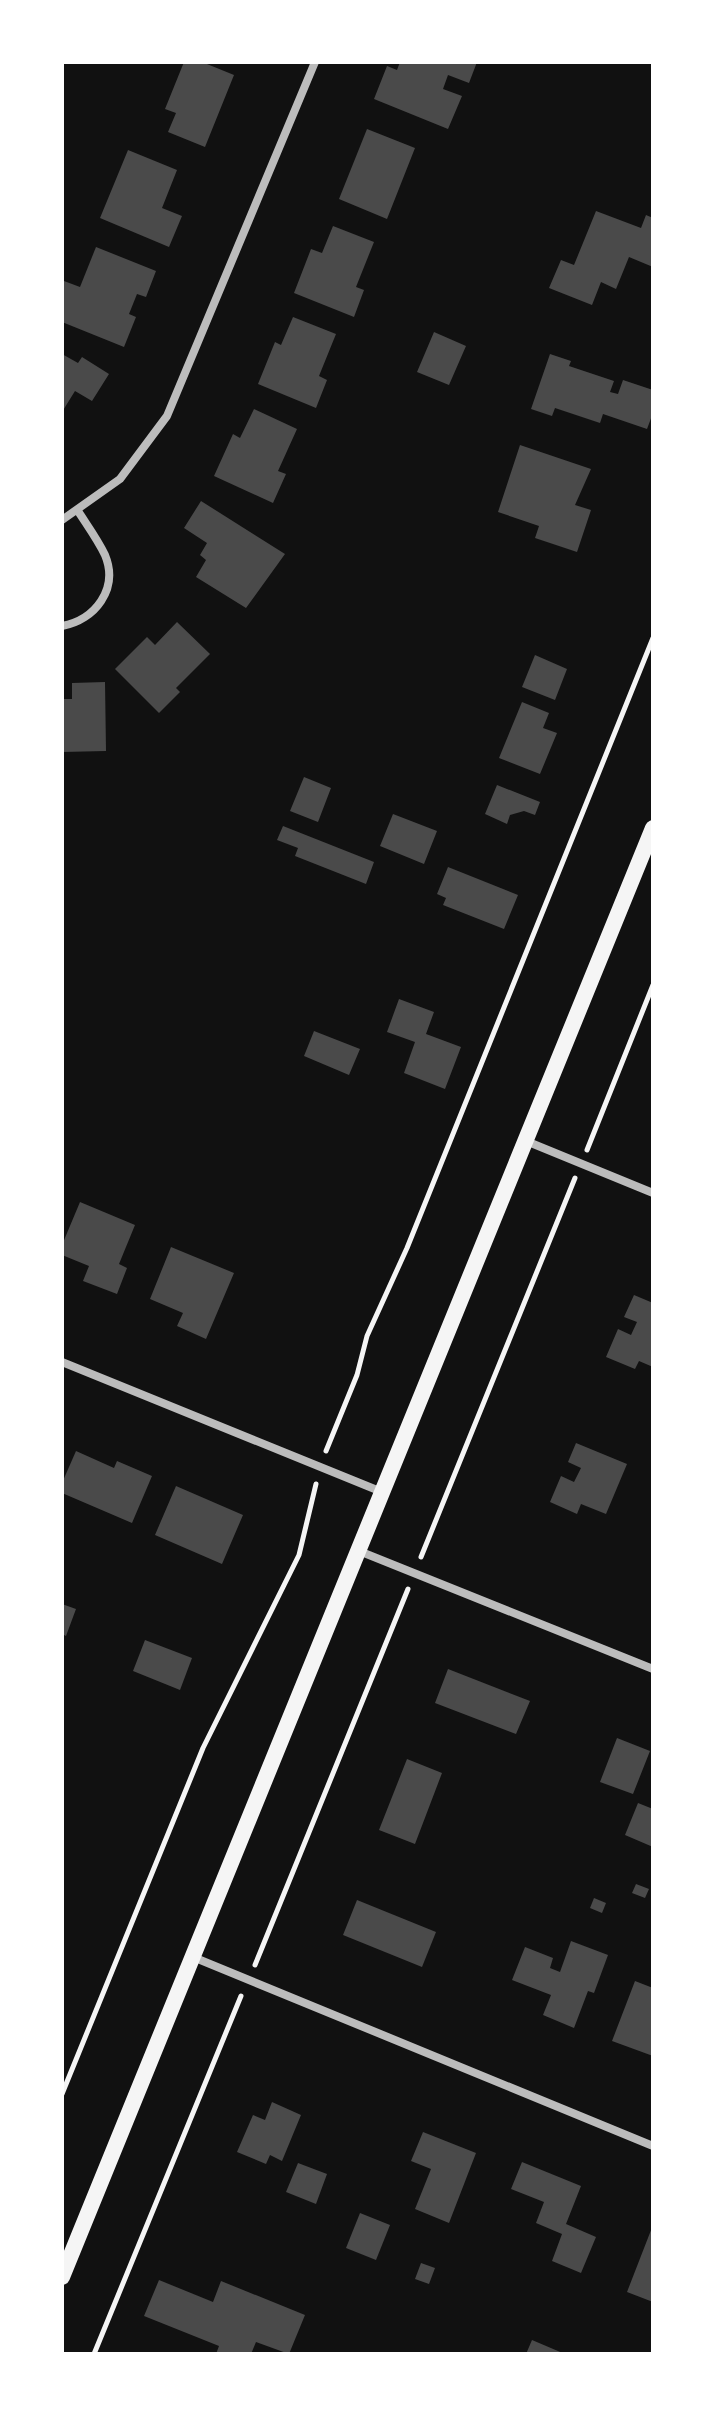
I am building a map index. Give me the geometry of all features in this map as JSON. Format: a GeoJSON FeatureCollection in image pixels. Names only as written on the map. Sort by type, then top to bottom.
{"type":"FeatureCollection","features":[{"type":"Feature","properties":{"kind":"main road"},"geometry":{"type":"LineString","coordinates":[[62,2277],[653,828]]}},
{"type":"Feature","properties":{"kind":"street"},"geometry":{"type":"LineString","coordinates":[[62,520],[120,479],[152,442],[167,416],[315,62]]}},
{"type":"Feature","properties":{"kind":"street"},"geometry":{"type":"LineString","coordinates":[[62,626],[89,616],[107,591],[106,557],[78,511]]}},
{"type":"Feature","properties":{"kind":"street"},"geometry":{"type":"LineString","coordinates":[[526,1140],[653,1193]]}},
{"type":"Feature","properties":{"kind":"street"},"geometry":{"type":"LineString","coordinates":[[62,1362],[382,1492]]}},
{"type":"Feature","properties":{"kind":"street"},"geometry":{"type":"LineString","coordinates":[[359,1551],[653,1669]]}},
{"type":"Feature","properties":{"kind":"street"},"geometry":{"type":"LineString","coordinates":[[193,1957],[653,2146]]}},
{"type":"Feature","properties":{"kind":"path"},"geometry":{"type":"LineString","coordinates":[[328,1443],[357,1375],[367,1336],[407,1248],[653,638]]}},
{"type":"Feature","properties":{"kind":"path"},"geometry":{"type":"LineString","coordinates":[[593,1133],[653,985]]}},
{"type":"Feature","properties":{"kind":"path"},"geometry":{"type":"LineString","coordinates":[[426,1546],[571,1187]]}},
{"type":"Feature","properties":{"kind":"path"},"geometry":{"type":"LineString","coordinates":[[62,2094],[203,1748],[299,1555],[314,1491]]}},
{"type":"Feature","properties":{"kind":"path"},"geometry":{"type":"LineString","coordinates":[[259,1953],[404,1598]]}},
{"type":"Feature","properties":{"kind":"path"},"geometry":{"type":"LineString","coordinates":[[94,2354],[237,2006]]}},
{"type":"Feature","properties":{"kind":"building"},"geometry":{"type":"Polygon","coordinates":[[[184,62],[202,62],[234,75],[205,147],[168,132],[176,113],[165,109],[184,62]]]}},
{"type":"Feature","properties":{"kind":"building"},"geometry":{"type":"Polygon","coordinates":[[[400,62],[477,62],[469,83],[448,75],[443,89],[462,96],[448,129],[374,99],[387,66],[397,70],[400,62]]]}},
{"type":"Feature","properties":{"kind":"building"},"geometry":{"type":"Polygon","coordinates":[[[367,129],[415,148],[387,219],[339,199],[367,129]]]}},
{"type":"Feature","properties":{"kind":"building"},"geometry":{"type":"Polygon","coordinates":[[[128,150],[177,170],[162,208],[182,216],[169,247],[100,218],[128,150]]]}},
{"type":"Feature","properties":{"kind":"building"},"geometry":{"type":"Polygon","coordinates":[[[596,211],[641,228],[646,215],[653,218],[653,267],[629,257],[616,289],[601,282],[592,305],[549,288],[561,260],[574,265],[596,211]]]}},
{"type":"Feature","properties":{"kind":"building"},"geometry":{"type":"Polygon","coordinates":[[[333,226],[374,242],[356,287],[364,290],[354,317],[294,293],[311,249],[322,253],[333,226]]]}},
{"type":"Feature","properties":{"kind":"building"},"geometry":{"type":"Polygon","coordinates":[[[96,247],[156,271],[146,297],[137,294],[129,314],[136,317],[124,347],[62,322],[64,281],[80,287],[96,247]]]}},
{"type":"Feature","properties":{"kind":"building"},"geometry":{"type":"Polygon","coordinates":[[[293,317],[336,334],[319,376],[327,380],[316,408],[258,384],[275,342],[281,345],[293,317]]]}},
{"type":"Feature","properties":{"kind":"building"},"geometry":{"type":"Polygon","coordinates":[[[434,332],[466,346],[449,385],[417,372],[434,332]]]}},
{"type":"Feature","properties":{"kind":"building"},"geometry":{"type":"Polygon","coordinates":[[[62,354],[78,363],[82,357],[109,374],[92,401],[75,391],[62,412],[62,354]]]}},
{"type":"Feature","properties":{"kind":"building"},"geometry":{"type":"Polygon","coordinates":[[[550,354],[571,361],[569,366],[614,381],[610,392],[618,394],[623,380],[653,390],[653,413],[647,429],[603,414],[600,423],[555,408],[552,416],[531,409],[550,354]]]}},
{"type":"Feature","properties":{"kind":"building"},"geometry":{"type":"Polygon","coordinates":[[[254,409],[297,429],[278,471],[286,474],[273,503],[214,476],[233,434],[240,438],[254,409]]]}},
{"type":"Feature","properties":{"kind":"building"},"geometry":{"type":"Polygon","coordinates":[[[520,445],[591,469],[575,505],[591,510],[577,552],[535,538],[539,526],[498,512],[520,445]]]}},
{"type":"Feature","properties":{"kind":"building"},"geometry":{"type":"Polygon","coordinates":[[[201,501],[285,554],[246,608],[196,577],[206,560],[200,555],[207,543],[184,528],[201,501]]]}},
{"type":"Feature","properties":{"kind":"building"},"geometry":{"type":"Polygon","coordinates":[[[177,622],[210,654],[176,688],[180,692],[159,713],[115,669],[147,637],[155,645],[177,622]]]}},
{"type":"Feature","properties":{"kind":"building"},"geometry":{"type":"Polygon","coordinates":[[[535,655],[567,669],[555,700],[522,687],[535,655]]]}},
{"type":"Feature","properties":{"kind":"building"},"geometry":{"type":"Polygon","coordinates":[[[105,682],[106,751],[62,752],[62,699],[72,699],[72,683],[105,682]]]}},
{"type":"Feature","properties":{"kind":"building"},"geometry":{"type":"Polygon","coordinates":[[[522,702],[549,713],[543,728],[557,733],[540,774],[499,758],[522,702]]]}},
{"type":"Feature","properties":{"kind":"building"},"geometry":{"type":"Polygon","coordinates":[[[304,777],[331,788],[318,822],[290,811],[304,777]]]}},
{"type":"Feature","properties":{"kind":"building"},"geometry":{"type":"Polygon","coordinates":[[[497,785],[540,802],[535,815],[524,811],[510,815],[507,824],[485,814],[497,785]]]}},
{"type":"Feature","properties":{"kind":"building"},"geometry":{"type":"Polygon","coordinates":[[[393,814],[437,831],[424,864],[380,846],[393,814]]]}},
{"type":"Feature","properties":{"kind":"building"},"geometry":{"type":"Polygon","coordinates":[[[283,826],[374,862],[366,884],[295,856],[298,848],[277,840],[283,826]]]}},
{"type":"Feature","properties":{"kind":"building"},"geometry":{"type":"Polygon","coordinates":[[[448,867],[518,895],[504,929],[443,905],[446,898],[437,894],[448,867]]]}},
{"type":"Feature","properties":{"kind":"building"},"geometry":{"type":"Polygon","coordinates":[[[399,999],[434,1012],[426,1034],[461,1047],[445,1089],[404,1073],[415,1042],[387,1032],[399,999]]]}},
{"type":"Feature","properties":{"kind":"building"},"geometry":{"type":"Polygon","coordinates":[[[314,1031],[360,1049],[349,1075],[304,1056],[314,1031]]]}},
{"type":"Feature","properties":{"kind":"building"},"geometry":{"type":"Polygon","coordinates":[[[80,1202],[135,1225],[119,1264],[127,1268],[117,1294],[83,1281],[89,1266],[62,1255],[62,1245],[80,1202]]]}},
{"type":"Feature","properties":{"kind":"building"},"geometry":{"type":"Polygon","coordinates":[[[171,1247],[234,1273],[206,1339],[177,1326],[183,1313],[150,1299],[171,1247]]]}},
{"type":"Feature","properties":{"kind":"building"},"geometry":{"type":"Polygon","coordinates":[[[634,1295],[653,1303],[653,1367],[639,1361],[635,1369],[606,1357],[618,1329],[631,1335],[637,1322],[624,1317],[634,1295]]]}},
{"type":"Feature","properties":{"kind":"building"},"geometry":{"type":"Polygon","coordinates":[[[576,1443],[627,1464],[606,1514],[581,1504],[577,1514],[550,1502],[561,1476],[574,1482],[581,1468],[568,1462],[576,1443]]]}},
{"type":"Feature","properties":{"kind":"building"},"geometry":{"type":"Polygon","coordinates":[[[76,1451],[114,1468],[117,1461],[152,1476],[132,1523],[62,1493],[62,1483],[76,1451]]]}},
{"type":"Feature","properties":{"kind":"building"},"geometry":{"type":"Polygon","coordinates":[[[176,1486],[243,1515],[222,1564],[155,1535],[176,1486]]]}},
{"type":"Feature","properties":{"kind":"building"},"geometry":{"type":"Polygon","coordinates":[[[62,1604],[76,1609],[66,1636],[62,1634],[62,1604]]]}},
{"type":"Feature","properties":{"kind":"building"},"geometry":{"type":"Polygon","coordinates":[[[145,1640],[192,1658],[180,1690],[133,1671],[145,1640]]]}},
{"type":"Feature","properties":{"kind":"building"},"geometry":{"type":"Polygon","coordinates":[[[448,1669],[530,1701],[516,1734],[435,1703],[448,1669]]]}},
{"type":"Feature","properties":{"kind":"building"},"geometry":{"type":"Polygon","coordinates":[[[617,1738],[650,1751],[633,1794],[600,1782],[617,1738]]]}},
{"type":"Feature","properties":{"kind":"building"},"geometry":{"type":"Polygon","coordinates":[[[407,1759],[442,1773],[415,1844],[379,1830],[407,1759]]]}},
{"type":"Feature","properties":{"kind":"building"},"geometry":{"type":"Polygon","coordinates":[[[638,1803],[653,1809],[653,1847],[625,1835],[638,1803]]]}},
{"type":"Feature","properties":{"kind":"building"},"geometry":{"type":"Polygon","coordinates":[[[636,1884],[649,1889],[645,1898],[632,1893],[636,1884]]]}},
{"type":"Feature","properties":{"kind":"building"},"geometry":{"type":"Polygon","coordinates":[[[594,1898],[606,1903],[602,1913],[590,1908],[594,1898]]]}},
{"type":"Feature","properties":{"kind":"building"},"geometry":{"type":"Polygon","coordinates":[[[357,1900],[436,1932],[422,1967],[343,1935],[357,1900]]]}},
{"type":"Feature","properties":{"kind":"building"},"geometry":{"type":"Polygon","coordinates":[[[571,1941],[608,1955],[594,1993],[588,1991],[574,2028],[543,2015],[551,1995],[512,1980],[525,1947],[553,1958],[550,1968],[560,1972],[571,1941]]]}},
{"type":"Feature","properties":{"kind":"building"},"geometry":{"type":"Polygon","coordinates":[[[635,1981],[653,1988],[653,2056],[612,2041],[635,1981]]]}},
{"type":"Feature","properties":{"kind":"building"},"geometry":{"type":"Polygon","coordinates":[[[272,2102],[301,2115],[282,2161],[270,2155],[266,2164],[237,2152],[253,2115],[265,2120],[272,2102]]]}},
{"type":"Feature","properties":{"kind":"building"},"geometry":{"type":"Polygon","coordinates":[[[423,2132],[476,2153],[449,2223],[415,2209],[431,2169],[411,2161],[423,2132]]]}},
{"type":"Feature","properties":{"kind":"building"},"geometry":{"type":"Polygon","coordinates":[[[522,2162],[581,2186],[566,2224],[596,2237],[581,2273],[552,2261],[562,2234],[536,2223],[544,2202],[511,2189],[522,2162]]]}},
{"type":"Feature","properties":{"kind":"building"},"geometry":{"type":"Polygon","coordinates":[[[298,2163],[327,2174],[316,2204],[286,2192],[298,2163]]]}},
{"type":"Feature","properties":{"kind":"building"},"geometry":{"type":"Polygon","coordinates":[[[360,2213],[390,2225],[376,2260],[346,2248],[360,2213]]]}},
{"type":"Feature","properties":{"kind":"building"},"geometry":{"type":"Polygon","coordinates":[[[653,2225],[653,2302],[627,2292],[653,2225]]]}},
{"type":"Feature","properties":{"kind":"building"},"geometry":{"type":"Polygon","coordinates":[[[421,2263],[435,2268],[429,2284],[415,2279],[421,2263]]]}},
{"type":"Feature","properties":{"kind":"building"},"geometry":{"type":"Polygon","coordinates":[[[159,2280],[213,2302],[221,2281],[305,2315],[289,2354],[256,2342],[251,2354],[216,2354],[219,2346],[144,2316],[159,2280]]]}},
{"type":"Feature","properties":{"kind":"building"},"geometry":{"type":"Polygon","coordinates":[[[532,2340],[565,2354],[526,2354],[532,2340]]]}}]}
